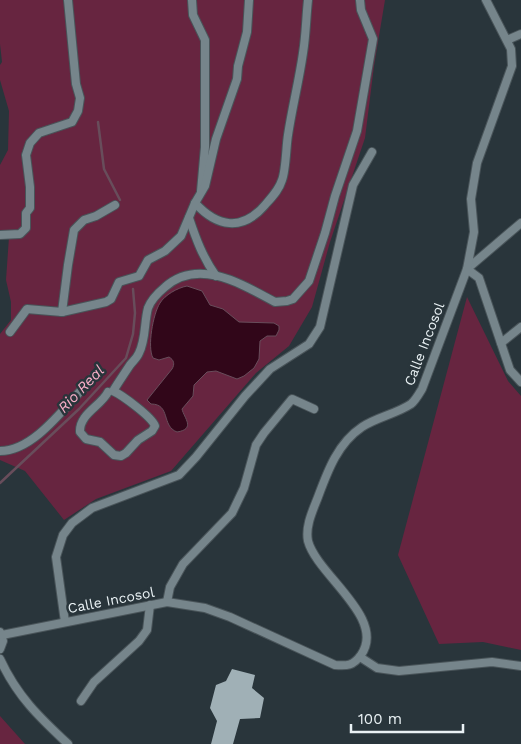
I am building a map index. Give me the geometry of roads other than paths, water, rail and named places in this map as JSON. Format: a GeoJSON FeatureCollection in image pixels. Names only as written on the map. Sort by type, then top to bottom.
{"type":"FeatureCollection","features":[{"type":"Feature","properties":{"kind":"street"},"geometry":{"type":"LineString","coordinates":[[0,235],[20,234],[26,228],[26,214],[30,208],[30,185],[26,155],[30,143],[39,133],[72,122],[78,111],[80,98],[76,84],[68,0]]}},
{"type":"Feature","properties":{"kind":"street"},"geometry":{"type":"LineString","coordinates":[[192,0],[193,15],[205,40],[205,147],[201,193]]}},
{"type":"Feature","properties":{"kind":"street"},"geometry":{"type":"LineString","coordinates":[[10,332],[27,309],[62,312],[106,302],[111,299],[119,282],[139,276],[148,260],[171,246],[184,231],[195,203],[208,178],[216,139],[237,79],[238,66],[247,32],[249,0]]}},
{"type":"Feature","properties":{"kind":"street"},"geometry":{"type":"LineString","coordinates":[[195,203],[210,217],[223,223],[238,223],[257,214],[277,192],[284,178],[287,138],[303,53],[308,0]]}},
{"type":"Feature","properties":{"kind":"street"},"geometry":{"type":"LineString","coordinates":[[108,392],[105,398],[85,417],[80,432],[86,439],[100,442],[117,457],[126,453],[138,440],[152,431],[155,426],[153,420],[147,415],[113,391],[139,355],[144,337],[148,307],[169,283],[180,277],[199,273],[226,278],[275,302],[288,302],[309,281],[326,233],[334,196],[357,131],[373,39],[361,10],[360,0]]}},
{"type":"Feature","properties":{"kind":"street","name":"Calle Incosol"},"geometry":{"type":"LineString","coordinates":[[1,634],[167,602],[205,608],[230,617],[335,665],[348,666],[360,657],[366,646],[367,634],[361,617],[316,557],[308,540],[308,521],[328,468],[343,444],[362,427],[412,404],[422,389],[467,269],[474,232],[471,199],[477,163],[512,66],[511,49],[486,0]]}},
{"type":"Feature","properties":{"kind":"street"},"geometry":{"type":"LineString","coordinates":[[507,40],[521,34]]}},
{"type":"Feature","properties":{"kind":"street"},"geometry":{"type":"LineString","coordinates":[[65,622],[56,557],[63,535],[72,523],[92,508],[179,475],[270,369],[309,344],[320,327],[353,185],[372,152]]}},
{"type":"Feature","properties":{"kind":"street"},"geometry":{"type":"LineString","coordinates":[[62,312],[74,230],[84,220],[96,216],[115,205]]}},
{"type":"Feature","properties":{"kind":"street"},"geometry":{"type":"LineString","coordinates":[[190,218],[204,258],[216,276]]}},
{"type":"Feature","properties":{"kind":"street"},"geometry":{"type":"LineString","coordinates":[[521,223],[467,269],[479,278],[510,370],[521,382]]}},
{"type":"Feature","properties":{"kind":"street"},"geometry":{"type":"LineString","coordinates":[[501,342],[521,327]]}},
{"type":"Feature","properties":{"kind":"street"},"geometry":{"type":"LineString","coordinates":[[0,451],[16,449],[35,437],[94,377]]}},
{"type":"Feature","properties":{"kind":"street"},"geometry":{"type":"LineString","coordinates":[[167,602],[170,587],[183,564],[232,514],[244,488],[256,445],[264,432],[292,399],[314,409]]}},
{"type":"Feature","properties":{"kind":"street"},"geometry":{"type":"LineString","coordinates":[[81,700],[94,682],[139,641],[147,630],[150,605]]}},
{"type":"Feature","properties":{"kind":"street"},"geometry":{"type":"LineString","coordinates":[[0,649],[3,642],[1,634]]}},
{"type":"Feature","properties":{"kind":"street"},"geometry":{"type":"LineString","coordinates":[[360,657],[377,668],[399,670],[492,662],[521,666]]}},
{"type":"Feature","properties":{"kind":"street"},"geometry":{"type":"LineString","coordinates":[[0,659],[18,692],[68,744]]}},
{"type":"Feature","properties":{"kind":"waterway","name":"Rio Real"},"geometry":{"type":"LineString","coordinates":[[98,122],[104,169],[120,200]]}},
{"type":"Feature","properties":{"kind":"waterway","name":"Rio Real"},"geometry":{"type":"LineString","coordinates":[[0,483],[79,409],[126,358],[133,334],[135,313],[133,289]]}}]}
